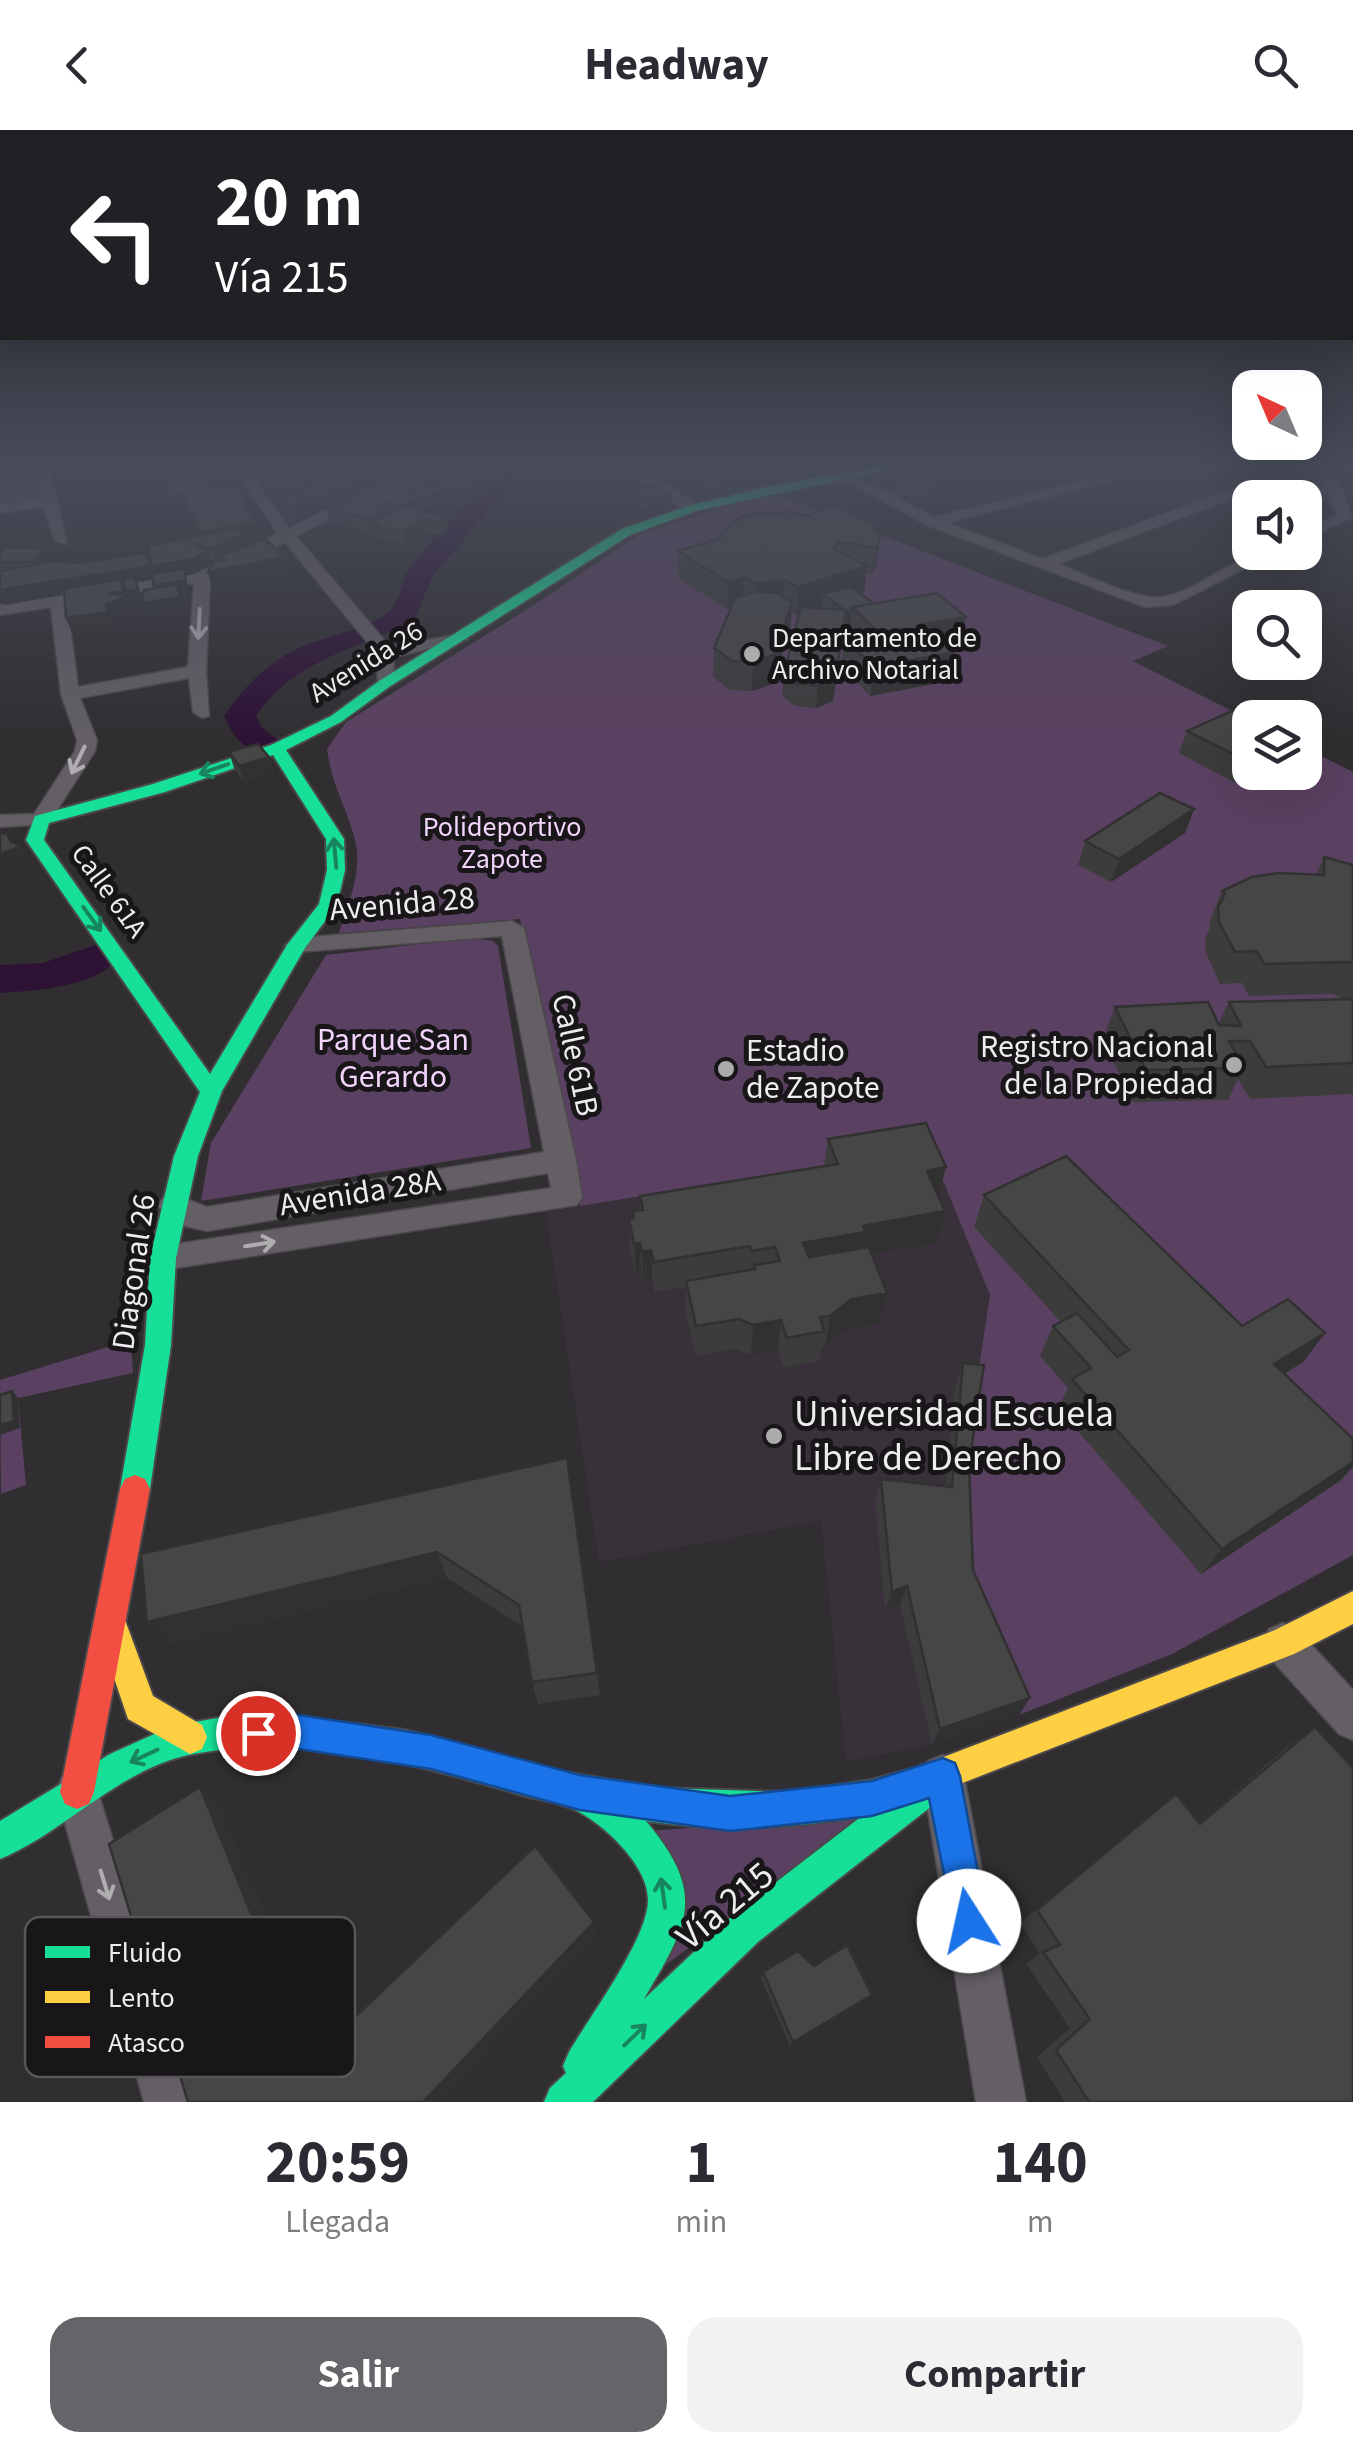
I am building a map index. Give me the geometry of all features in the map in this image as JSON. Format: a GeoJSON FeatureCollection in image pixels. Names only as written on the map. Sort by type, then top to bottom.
{"type":"FeatureCollection","features":[{"type":"Feature","properties":{"kind":"street"},"geometry":{"type":"LineString","coordinates":[[0,610],[202,577],[245,555]]}},
{"type":"Feature","properties":{"kind":"street"},"geometry":{"type":"LineString","coordinates":[[304,555],[386,653],[384,684]]}},
{"type":"Feature","properties":{"kind":"street","name":"Avenida 26"},"geometry":{"type":"LineString","coordinates":[[0,836],[38,830],[277,748],[336,719],[384,684],[587,555]]}},
{"type":"Feature","properties":{"kind":"street"},"geometry":{"type":"LineString","coordinates":[[1019,555],[1157,604],[1232,569]]}},
{"type":"Feature","properties":{"kind":"street"},"geometry":{"type":"LineString","coordinates":[[1043,564],[1067,555]]}},
{"type":"Feature","properties":{"kind":"street"},"geometry":{"type":"LineString","coordinates":[[202,577],[196,671],[202,712]]}},
{"type":"Feature","properties":{"kind":"street","name":"Calle 61A"},"geometry":{"type":"LineString","coordinates":[[58,600],[70,694],[87,740],[85,751],[38,830],[211,1090]]}},
{"type":"Feature","properties":{"kind":"street"},"geometry":{"type":"LineString","coordinates":[[386,653],[460,639]]}},
{"type":"Feature","properties":{"kind":"street"},"geometry":{"type":"LineString","coordinates":[[70,694],[196,671]]}},
{"type":"Feature","properties":{"kind":"street"},"geometry":{"type":"LineString","coordinates":[[308,793],[310,752],[316,739],[336,719]]}},
{"type":"Feature","properties":{"kind":"street","name":"Diagonal 26"},"geometry":{"type":"LineString","coordinates":[[58,1785],[92,1716],[111,1624],[158,1346],[163,1258],[186,1156],[211,1090],[296,945],[328,905],[336,870],[334,839],[277,748]]}},
{"type":"Feature","properties":{"kind":"street","name":"Avenida 26"},"geometry":{"type":"LineString","coordinates":[[0,821],[38,830]]}},
{"type":"Feature","properties":{"kind":"street","name":"Avenida 28"},"geometry":{"type":"LineString","coordinates":[[296,945],[512,928]]}},
{"type":"Feature","properties":{"kind":"street","name":"Calle 61B"},"geometry":{"type":"LineString","coordinates":[[512,928],[567,1197]]}},
{"type":"Feature","properties":{"kind":"street"},"geometry":{"type":"LineString","coordinates":[[171,1029],[196,1041],[212,1043],[242,1037]]}},
{"type":"Feature","properties":{"kind":"street","name":"Avenida 28A"},"geometry":{"type":"LineString","coordinates":[[173,1206],[187,1216],[207,1219],[562,1160]]}},
{"type":"Feature","properties":{"kind":"street","name":"Avenida 28A"},"geometry":{"type":"LineString","coordinates":[[163,1258],[567,1197]]}},
{"type":"Feature","properties":{"kind":"street","name":"Vía 215"},"geometry":{"type":"LineString","coordinates":[[580,1793],[730,1814],[872,1799],[943,1776],[1283,1643],[1353,1607]]}},
{"type":"Feature","properties":{"kind":"street","name":"Diagonal 26"},"geometry":{"type":"LineString","coordinates":[[111,1624],[129,1690],[147,1718],[190,1737]]}},
{"type":"Feature","properties":{"kind":"street"},"geometry":{"type":"LineString","coordinates":[[1283,1643],[1353,1720]]}},
{"type":"Feature","properties":{"kind":"street"},"geometry":{"type":"LineString","coordinates":[[5,1838],[58,1785],[190,1737],[292,1731],[431,1752],[580,1793],[628,1827],[656,1862],[666,1895],[665,1927],[563,2102]]}},
{"type":"Feature","properties":{"kind":"street"},"geometry":{"type":"LineString","coordinates":[[943,1776],[1001,2102]]}},
{"type":"Feature","properties":{"kind":"street","name":"Vía 215"},"geometry":{"type":"LineString","coordinates":[[563,2102],[745,1930],[943,1776]]}},
{"type":"Feature","properties":{"kind":"street"},"geometry":{"type":"LineString","coordinates":[[5,1838],[58,1785]]}},
{"type":"Feature","properties":{"kind":"street"},"geometry":{"type":"LineString","coordinates":[[58,1785],[104,1917]]}},
{"type":"Feature","properties":{"kind":"street"},"geometry":{"type":"LineString","coordinates":[[160,2077],[169,2102]]}},
{"type":"Feature","properties":{"kind":"shaded area","name":"Universidad Escuela Libre de Derecho"},"geometry":{"type":"Polygon","coordinates":[[[930,1148],[990,1295],[961,1485],[932,1744],[846,1762],[821,1521],[599,1562],[546,1212],[930,1148]]]}},
{"type":"Feature","properties":{"kind":"green space","name":"Polideportivo Zapote"},"geometry":{"type":"Polygon","coordinates":[[[608,555],[932,555],[1168,646],[1133,661],[1232,711],[1232,790],[1322,790],[1322,756],[1353,772],[1353,1555],[1172,1654],[1019,1715],[964,1589],[961,1485],[990,1295],[930,1149],[580,1206],[520,919],[339,933],[353,887],[357,852],[327,749],[346,722],[608,555]]]}},
{"type":"Feature","properties":{"kind":"green space","name":"Parque San Gerardo"},"geometry":{"type":"Polygon","coordinates":[[[471,938],[493,941],[498,946],[531,1148],[201,1201],[211,1143],[326,955],[471,938]]]}},
{"type":"Feature","properties":{"kind":"green space"},"geometry":{"type":"Polygon","coordinates":[[[131,1340],[133,1373],[18,1398],[26,1485],[1,1494],[0,1380],[131,1340]]]}},
{"type":"Feature","properties":{"kind":"green space"},"geometry":{"type":"Polygon","coordinates":[[[869,1814],[652,1975],[649,1831],[869,1814]]]}},
{"type":"Feature","properties":{"kind":"building"},"geometry":{"type":"Polygon","coordinates":[[[0,555],[37,555],[31,562],[0,562],[0,555]]]}},
{"type":"Feature","properties":{"kind":"building"},"geometry":{"type":"Polygon","coordinates":[[[146,555],[150,566],[0,590],[0,571],[55,561],[80,563],[146,555]]]}},
{"type":"Feature","properties":{"kind":"building"},"geometry":{"type":"Polygon","coordinates":[[[150,555],[199,555],[190,560],[152,566],[150,555]]]}},
{"type":"Feature","properties":{"kind":"building"},"geometry":{"type":"Polygon","coordinates":[[[222,555],[285,557],[208,572],[214,561],[224,560],[222,555]]]}},
{"type":"Feature","properties":{"kind":"building"},"geometry":{"type":"Polygon","coordinates":[[[684,555],[846,555],[867,566],[798,587],[784,580],[756,584],[744,577],[728,582],[684,555]]]}},
{"type":"Feature","properties":{"kind":"building"},"geometry":{"type":"Polygon","coordinates":[[[185,569],[185,581],[153,585],[153,573],[185,569]]]}},
{"type":"Feature","properties":{"kind":"building"},"geometry":{"type":"Polygon","coordinates":[[[135,577],[138,589],[126,591],[123,579],[135,577]]]}},
{"type":"Feature","properties":{"kind":"building"},"geometry":{"type":"Polygon","coordinates":[[[120,579],[124,591],[107,594],[132,595],[106,604],[107,612],[66,618],[64,589],[120,579]]]}},
{"type":"Feature","properties":{"kind":"building"},"geometry":{"type":"Polygon","coordinates":[[[177,585],[180,597],[142,603],[144,590],[177,585]]]}},
{"type":"Feature","properties":{"kind":"building"},"geometry":{"type":"Polygon","coordinates":[[[852,587],[874,604],[852,607],[847,612],[822,593],[852,587]]]}},
{"type":"Feature","properties":{"kind":"building"},"geometry":{"type":"Polygon","coordinates":[[[756,591],[776,593],[792,602],[774,655],[753,662],[732,661],[714,648],[735,598],[756,591]]]}},
{"type":"Feature","properties":{"kind":"building"},"geometry":{"type":"Polygon","coordinates":[[[937,593],[966,617],[923,624],[954,652],[874,667],[844,638],[878,632],[852,607],[937,593]]]}},
{"type":"Feature","properties":{"kind":"building"},"geometry":{"type":"Polygon","coordinates":[[[801,607],[846,610],[835,679],[818,686],[796,683],[784,674],[801,607]]]}},
{"type":"Feature","properties":{"kind":"building"},"geometry":{"type":"Polygon","coordinates":[[[1232,711],[1232,753],[1187,731],[1232,711]]]}},
{"type":"Feature","properties":{"kind":"building"},"geometry":{"type":"Polygon","coordinates":[[[258,744],[269,757],[239,766],[229,752],[258,744]]]}},
{"type":"Feature","properties":{"kind":"building"},"geometry":{"type":"Polygon","coordinates":[[[1160,793],[1194,809],[1119,859],[1085,841],[1160,793]]]}},
{"type":"Feature","properties":{"kind":"building"},"geometry":{"type":"Polygon","coordinates":[[[0,834],[7,834],[11,842],[22,846],[0,854],[0,834]]]}},
{"type":"Feature","properties":{"kind":"building"},"geometry":{"type":"Polygon","coordinates":[[[1324,857],[1353,865],[1353,963],[1264,964],[1257,951],[1235,952],[1219,922],[1218,907],[1225,894],[1222,891],[1252,877],[1278,873],[1324,875],[1324,857]]]}},
{"type":"Feature","properties":{"kind":"building"},"geometry":{"type":"Polygon","coordinates":[[[1353,999],[1353,1063],[1266,1067],[1250,1041],[1229,1041],[1244,1068],[1146,1070],[1115,1007],[1208,1002],[1219,1025],[1241,1026],[1229,1002],[1353,999]]]}},
{"type":"Feature","properties":{"kind":"building"},"geometry":{"type":"Polygon","coordinates":[[[926,1123],[946,1167],[927,1171],[945,1211],[863,1226],[865,1232],[803,1243],[809,1257],[869,1247],[887,1293],[852,1299],[830,1316],[820,1317],[824,1331],[787,1338],[781,1320],[753,1325],[739,1319],[696,1326],[686,1281],[780,1261],[775,1247],[751,1251],[750,1246],[654,1262],[651,1250],[642,1252],[640,1243],[634,1244],[629,1219],[634,1218],[633,1211],[643,1210],[640,1196],[838,1164],[828,1139],[926,1123]]]}},
{"type":"Feature","properties":{"kind":"building"},"geometry":{"type":"Polygon","coordinates":[[[1066,1156],[1242,1326],[1288,1299],[1325,1333],[1274,1364],[1353,1439],[1353,1462],[1222,1549],[1072,1379],[1091,1368],[1053,1326],[1077,1313],[1117,1357],[1129,1350],[984,1195],[1066,1156]]]}},
{"type":"Feature","properties":{"kind":"building"},"geometry":{"type":"Polygon","coordinates":[[[963,1363],[984,1365],[969,1464],[973,1570],[1030,1698],[940,1729],[907,1586],[892,1592],[881,1479],[952,1487],[963,1363]]]}},
{"type":"Feature","properties":{"kind":"building"},"geometry":{"type":"Polygon","coordinates":[[[12,1391],[14,1421],[0,1425],[0,1395],[12,1391]]]}},
{"type":"Feature","properties":{"kind":"building"},"geometry":{"type":"Polygon","coordinates":[[[567,1458],[597,1673],[532,1682],[519,1605],[437,1552],[147,1622],[141,1554],[567,1458]]]}},
{"type":"Feature","properties":{"kind":"building"},"geometry":{"type":"Polygon","coordinates":[[[1315,1727],[1353,1768],[1353,2102],[1089,2102],[1056,2050],[1090,2019],[1043,1952],[1060,1945],[1037,1910],[1176,1794],[1200,1824],[1315,1727]]]}},
{"type":"Feature","properties":{"kind":"building"},"geometry":{"type":"Polygon","coordinates":[[[200,1787],[252,1917],[131,1917],[109,1844],[200,1787]]]}},
{"type":"Feature","properties":{"kind":"building"},"geometry":{"type":"Polygon","coordinates":[[[535,1846],[594,1922],[423,2102],[188,2102],[180,2077],[355,2077],[355,2017],[535,1846]]]}},
{"type":"Feature","properties":{"kind":"building"},"geometry":{"type":"Polygon","coordinates":[[[847,1945],[872,1995],[793,2042],[763,1972],[798,1951],[814,1966],[847,1945]]]}},
{"type":"Feature","properties":{"kind":"waterway"},"geometry":{"type":"LineString","coordinates":[[375,629],[404,615],[419,575],[437,555]]}},
{"type":"Feature","properties":{"kind":"waterway"},"geometry":{"type":"LineString","coordinates":[[268,745],[248,734],[240,716],[252,699],[277,674],[307,655],[360,636]]}},
{"type":"Feature","properties":{"kind":"waterway"},"geometry":{"type":"LineString","coordinates":[[0,979],[48,976],[96,958]]}},
{"type":"Feature","properties":{"kind":"traffic: fast"},"geometry":{"type":"LineString","coordinates":[[211,1091],[35,840],[41,820],[159,788],[277,748],[336,719],[384,684],[589,555]]}},
{"type":"Feature","properties":{"kind":"traffic: fast"},"geometry":{"type":"LineString","coordinates":[[135,1489],[158,1345],[163,1258],[186,1156],[211,1091],[297,945],[328,905],[336,870],[335,839],[277,748]]}},
{"type":"Feature","properties":{"kind":"traffic: fast"},"geometry":{"type":"LineString","coordinates":[[0,1841],[148,1753],[193,1737],[253,1732],[375,1741],[581,1793],[663,1806],[788,1809],[830,1805],[911,1786]]}},
{"type":"Feature","properties":{"kind":"traffic: fast"},"geometry":{"type":"LineString","coordinates":[[564,2102],[745,1929],[925,1790]]}},
{"type":"Feature","properties":{"kind":"traffic: fast"},"geometry":{"type":"LineString","coordinates":[[583,2066],[665,1927],[667,1895],[656,1861],[628,1827],[586,1797]]}},
{"type":"Feature","properties":{"kind":"traffic: slow"},"geometry":{"type":"LineString","coordinates":[[911,1786],[1283,1643],[1353,1607]]}},
{"type":"Feature","properties":{"kind":"traffic: slow"},"geometry":{"type":"LineString","coordinates":[[114,1631],[140,1707],[190,1737]]}},
{"type":"Feature","properties":{"kind":"traffic: jam"},"geometry":{"type":"LineString","coordinates":[[77,1792],[135,1489]]}},
{"type":"Feature","properties":{"kind":"place","name":"Departamento de Archivo Notarial"},"geometry":{"type":"Point","coordinates":[752,654]}},
{"type":"Feature","properties":{"kind":"place","name":"Registro Nacional de la Propiedad"},"geometry":{"type":"Point","coordinates":[1234,1065]}},
{"type":"Feature","properties":{"kind":"place","name":"Estadio de Zapote"},"geometry":{"type":"Point","coordinates":[726,1069]}},
{"type":"Feature","properties":{"kind":"place","name":"Universidad Escuela Libre de Derecho"},"geometry":{"type":"Point","coordinates":[774,1436]}},
{"type":"Feature","properties":{"kind":"route"},"geometry":{"type":"LineString","coordinates":[[258,1733],[292,1731],[431,1752],[580,1793],[730,1814],[872,1799],[943,1776],[969,1921]]}}]}
